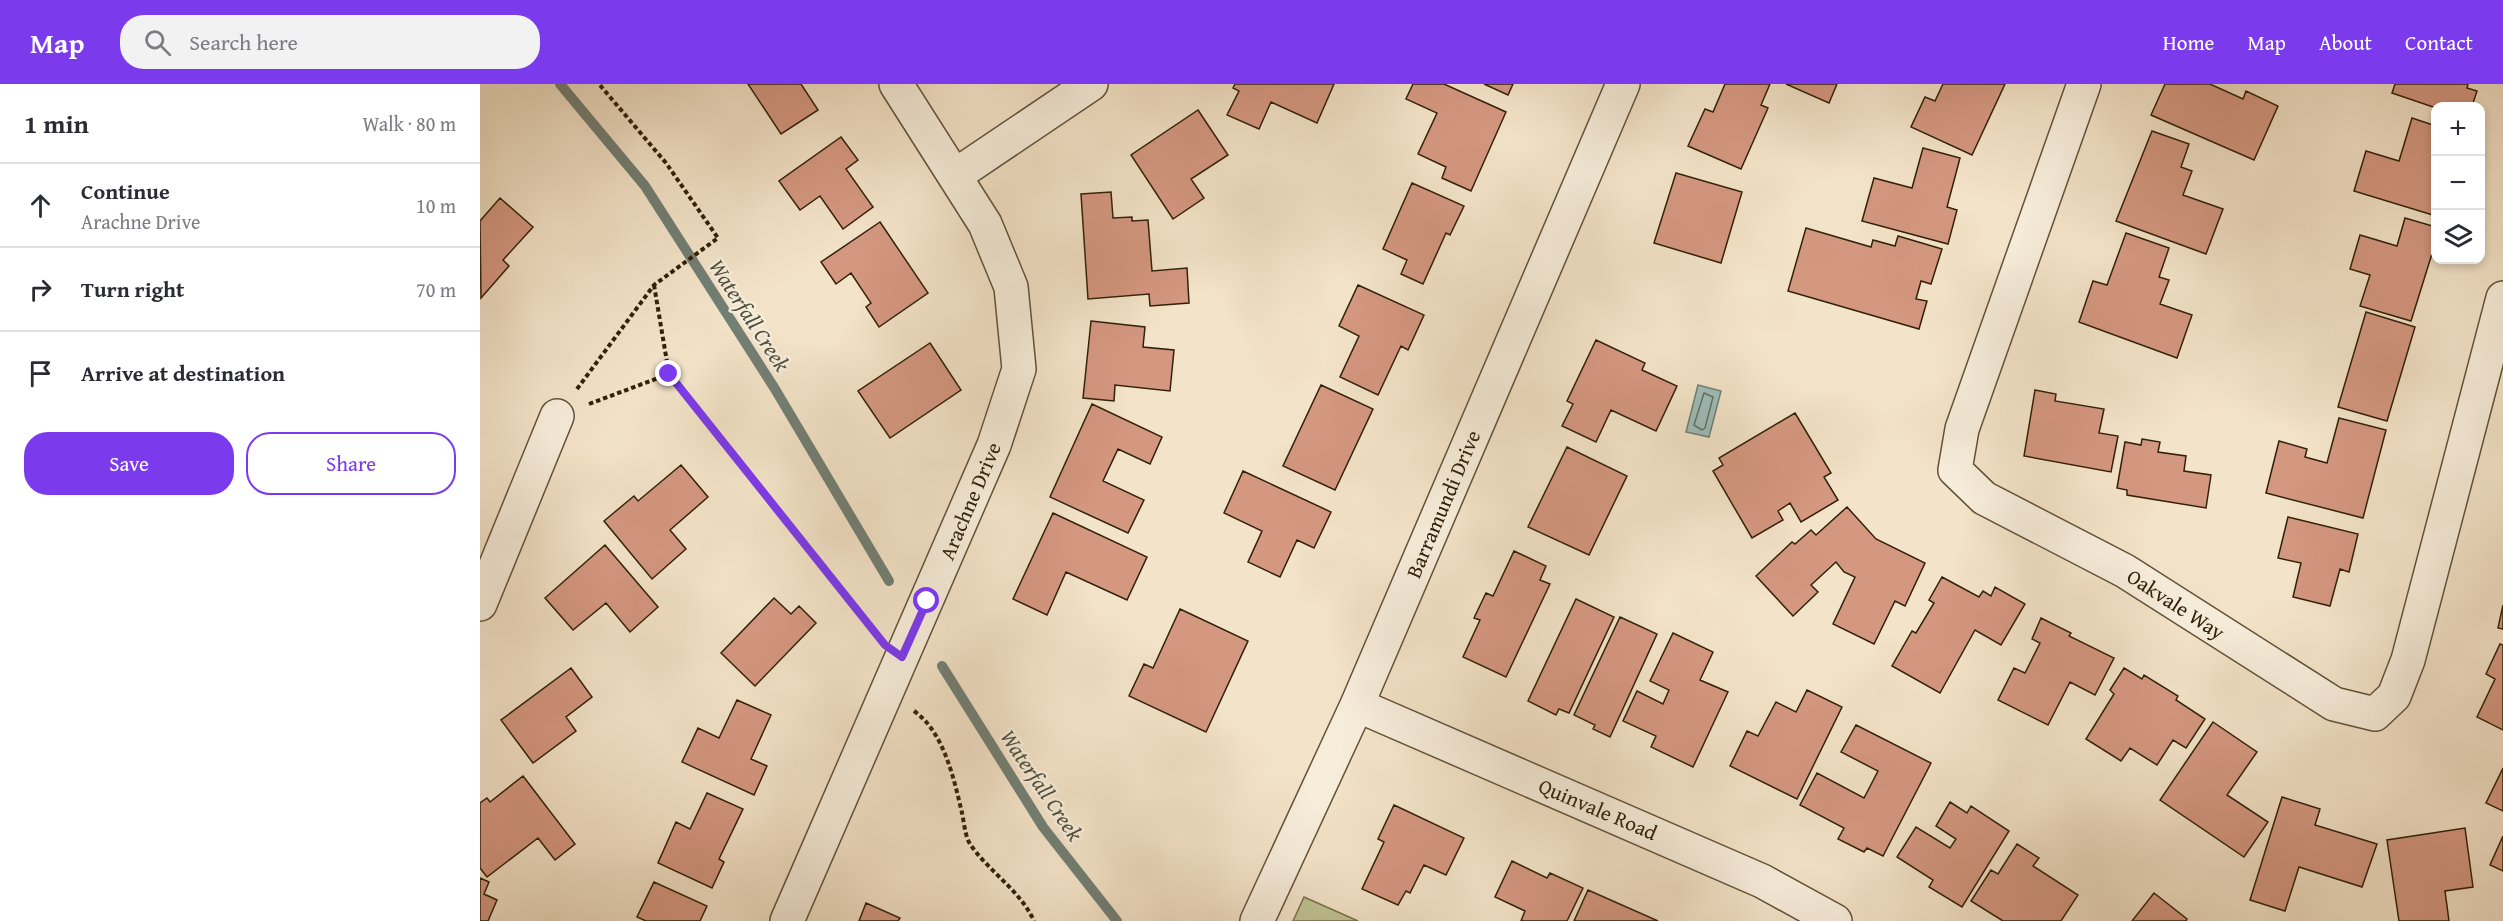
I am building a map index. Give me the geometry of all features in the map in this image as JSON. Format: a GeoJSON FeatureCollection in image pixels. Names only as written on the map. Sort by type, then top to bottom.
{"type":"FeatureCollection","features":[{"type":"Feature","properties":{"kind":"street","name":"Arachne Drive"},"geometry":{"type":"LineString","coordinates":[[787,921],[994,445],[1019,369],[1011,287],[985,224],[956,175],[896,84]]}},
{"type":"Feature","properties":{"kind":"street"},"geometry":{"type":"LineString","coordinates":[[956,175],[1091,84]]}},
{"type":"Feature","properties":{"kind":"street","name":"Barramundi Drive"},"geometry":{"type":"LineString","coordinates":[[1257,921],[1357,705],[1623,84]]}},
{"type":"Feature","properties":{"kind":"street","name":"Oakvale Way"},"geometry":{"type":"LineString","coordinates":[[2084,84],[1962,429],[1955,470],[1984,498],[2125,571],[2334,704],[2374,714],[2394,696],[2408,660],[2503,298]]}},
{"type":"Feature","properties":{"kind":"street"},"geometry":{"type":"LineString","coordinates":[[480,604],[557,416]]}},
{"type":"Feature","properties":{"kind":"street","name":"Quinvale Road"},"geometry":{"type":"LineString","coordinates":[[1357,705],[1762,881],[1835,921]]}},
{"type":"Feature","properties":{"kind":"path"},"geometry":{"type":"LineString","coordinates":[[557,416],[654,285],[718,238],[666,163],[599,84]]}},
{"type":"Feature","properties":{"kind":"path"},"geometry":{"type":"LineString","coordinates":[[654,285],[669,374],[885,645],[902,657]]}},
{"type":"Feature","properties":{"kind":"path"},"geometry":{"type":"LineString","coordinates":[[557,416],[669,374]]}},
{"type":"Feature","properties":{"kind":"path"},"geometry":{"type":"LineString","coordinates":[[908,707],[928,721],[953,776],[969,842],[993,872],[1026,903],[1034,921]]}},
{"type":"Feature","properties":{"kind":"green space"},"geometry":{"type":"Polygon","coordinates":[[[1304,897],[1358,921],[1293,921],[1304,897]]]}},
{"type":"Feature","properties":{"kind":"water"},"geometry":{"type":"Polygon","coordinates":[[[1698,385],[1721,391],[1709,437],[1686,432],[1698,385]]]}},
{"type":"Feature","properties":{"kind":"building"},"geometry":{"type":"Polygon","coordinates":[[[748,84],[801,84],[818,110],[781,134],[748,84]]]}},
{"type":"Feature","properties":{"kind":"building"},"geometry":{"type":"Polygon","coordinates":[[[1235,84],[1334,84],[1317,123],[1271,102],[1259,129],[1227,115],[1239,91],[1233,88],[1235,84]]]}},
{"type":"Feature","properties":{"kind":"building"},"geometry":{"type":"Polygon","coordinates":[[[1413,84],[1444,84],[1506,112],[1471,191],[1442,178],[1446,167],[1418,154],[1437,113],[1406,99],[1413,84]]]}},
{"type":"Feature","properties":{"kind":"building"},"geometry":{"type":"Polygon","coordinates":[[[1484,84],[1513,84],[1508,95],[1484,84]]]}},
{"type":"Feature","properties":{"kind":"building"},"geometry":{"type":"Polygon","coordinates":[[[1725,84],[1770,84],[1761,105],[1768,108],[1741,169],[1688,146],[1705,109],[1713,112],[1725,84]]]}},
{"type":"Feature","properties":{"kind":"building"},"geometry":{"type":"Polygon","coordinates":[[[1786,84],[1837,84],[1829,103],[1786,84]]]}},
{"type":"Feature","properties":{"kind":"building"},"geometry":{"type":"Polygon","coordinates":[[[1943,84],[2005,84],[1972,155],[1911,127],[1925,97],[1935,101],[1943,84]]]}},
{"type":"Feature","properties":{"kind":"building"},"geometry":{"type":"Polygon","coordinates":[[[2165,84],[2210,84],[2243,99],[2246,91],[2278,106],[2254,160],[2151,115],[2165,84]]]}},
{"type":"Feature","properties":{"kind":"building"},"geometry":{"type":"Polygon","coordinates":[[[2395,84],[2468,84],[2467,88],[2477,91],[2473,102],[2431,102],[2431,106],[2392,93],[2395,84]]]}},
{"type":"Feature","properties":{"kind":"building"},"geometry":{"type":"Polygon","coordinates":[[[1198,110],[1228,155],[1191,179],[1204,198],[1173,219],[1131,155],[1198,110]]]}},
{"type":"Feature","properties":{"kind":"building"},"geometry":{"type":"Polygon","coordinates":[[[2412,118],[2431,124],[2431,214],[2354,191],[2366,151],[2399,161],[2412,118]]]}},
{"type":"Feature","properties":{"kind":"building"},"geometry":{"type":"Polygon","coordinates":[[[2152,131],[2189,144],[2181,167],[2192,171],[2183,195],[2223,209],[2206,254],[2116,221],[2152,131]]]}},
{"type":"Feature","properties":{"kind":"building"},"geometry":{"type":"Polygon","coordinates":[[[841,137],[858,160],[846,169],[873,207],[843,229],[820,196],[800,210],[779,181],[841,137]]]}},
{"type":"Feature","properties":{"kind":"building"},"geometry":{"type":"Polygon","coordinates":[[[1923,148],[1960,158],[1947,207],[1957,210],[1948,244],[1862,221],[1874,178],[1912,188],[1923,148]]]}},
{"type":"Feature","properties":{"kind":"building"},"geometry":{"type":"Polygon","coordinates":[[[1676,173],[1742,192],[1721,263],[1654,243],[1676,173]]]}},
{"type":"Feature","properties":{"kind":"building"},"geometry":{"type":"Polygon","coordinates":[[[1412,183],[1464,206],[1450,235],[1446,233],[1423,284],[1401,274],[1407,260],[1383,249],[1412,183]]]}},
{"type":"Feature","properties":{"kind":"building"},"geometry":{"type":"Polygon","coordinates":[[[1111,192],[1113,218],[1132,217],[1132,221],[1148,220],[1152,271],[1187,268],[1189,303],[1150,306],[1149,294],[1088,299],[1081,194],[1111,192]]]}},
{"type":"Feature","properties":{"kind":"building"},"geometry":{"type":"Polygon","coordinates":[[[500,198],[533,227],[503,260],[509,266],[481,298],[480,221],[500,198]]]}},
{"type":"Feature","properties":{"kind":"building"},"geometry":{"type":"Polygon","coordinates":[[[2405,218],[2431,226],[2431,257],[2411,321],[2360,306],[2370,275],[2350,269],[2360,235],[2397,246],[2405,218]]]}},
{"type":"Feature","properties":{"kind":"building"},"geometry":{"type":"Polygon","coordinates":[[[880,222],[928,293],[879,327],[866,307],[871,303],[851,273],[836,284],[821,262],[880,222]]]}},
{"type":"Feature","properties":{"kind":"building"},"geometry":{"type":"Polygon","coordinates":[[[1806,228],[1871,247],[1873,240],[1895,246],[1898,236],[1942,249],[1931,284],[1921,281],[1916,299],[1927,301],[1919,329],[1788,291],[1806,228]]]}},
{"type":"Feature","properties":{"kind":"building"},"geometry":{"type":"Polygon","coordinates":[[[2126,233],[2169,248],[2159,277],[2169,280],[2160,304],[2192,315],[2177,358],[2079,322],[2093,281],[2107,285],[2126,233]]]}},
{"type":"Feature","properties":{"kind":"building"},"geometry":{"type":"Polygon","coordinates":[[[1358,285],[1424,315],[1408,350],[1401,346],[1378,395],[1340,377],[1359,336],[1339,326],[1358,285]]]}},
{"type":"Feature","properties":{"kind":"building"},"geometry":{"type":"Polygon","coordinates":[[[2366,312],[2415,327],[2387,421],[2338,407],[2366,312]]]}},
{"type":"Feature","properties":{"kind":"building"},"geometry":{"type":"Polygon","coordinates":[[[1091,321],[1145,327],[1143,347],[1174,350],[1170,391],[1115,385],[1114,401],[1083,398],[1091,321]]]}},
{"type":"Feature","properties":{"kind":"building"},"geometry":{"type":"Polygon","coordinates":[[[1596,340],[1645,363],[1642,370],[1677,386],[1656,431],[1611,410],[1596,442],[1562,426],[1573,404],[1567,401],[1596,340]]]}},
{"type":"Feature","properties":{"kind":"building"},"geometry":{"type":"Polygon","coordinates":[[[930,343],[961,390],[890,438],[858,391],[930,343]]]}},
{"type":"Feature","properties":{"kind":"building"},"geometry":{"type":"Polygon","coordinates":[[[1321,385],[1373,409],[1335,490],[1283,466],[1321,385]]]}},
{"type":"Feature","properties":{"kind":"building"},"geometry":{"type":"Polygon","coordinates":[[[2035,390],[2056,394],[2055,401],[2104,409],[2099,433],[2118,436],[2111,472],[2024,456],[2035,390]]]}},
{"type":"Feature","properties":{"kind":"building"},"geometry":{"type":"Polygon","coordinates":[[[1092,404],[1162,437],[1150,464],[1118,449],[1103,481],[1144,500],[1128,533],[1050,497],[1092,404]]]}},
{"type":"Feature","properties":{"kind":"building"},"geometry":{"type":"Polygon","coordinates":[[[1795,413],[1831,473],[1824,477],[1838,500],[1801,522],[1790,503],[1778,511],[1783,520],[1752,538],[1713,471],[1723,465],[1719,458],[1795,413]]]}},
{"type":"Feature","properties":{"kind":"building"},"geometry":{"type":"Polygon","coordinates":[[[2339,418],[2386,430],[2363,518],[2266,493],[2279,441],[2307,449],[2305,457],[2327,463],[2339,418]]]}},
{"type":"Feature","properties":{"kind":"building"},"geometry":{"type":"Polygon","coordinates":[[[2142,439],[2160,442],[2158,452],[2186,456],[2184,471],[2211,475],[2206,508],[2127,495],[2127,490],[2117,488],[2125,442],[2141,445],[2142,439]]]}},
{"type":"Feature","properties":{"kind":"building"},"geometry":{"type":"Polygon","coordinates":[[[1567,447],[1627,476],[1589,555],[1528,527],[1567,447]]]}},
{"type":"Feature","properties":{"kind":"building"},"geometry":{"type":"Polygon","coordinates":[[[681,465],[708,497],[670,530],[686,549],[652,579],[604,521],[634,496],[638,501],[681,465]]]}},
{"type":"Feature","properties":{"kind":"building"},"geometry":{"type":"Polygon","coordinates":[[[1243,471],[1331,512],[1314,548],[1297,540],[1280,577],[1248,562],[1262,531],[1224,513],[1243,471]]]}},
{"type":"Feature","properties":{"kind":"building"},"geometry":{"type":"Polygon","coordinates":[[[1847,507],[1876,539],[1925,563],[1905,606],[1895,601],[1874,644],[1833,624],[1855,577],[1844,572],[1836,562],[1811,585],[1818,592],[1793,616],[1756,576],[1792,542],[1795,544],[1811,530],[1816,535],[1847,507]]]}},
{"type":"Feature","properties":{"kind":"building"},"geometry":{"type":"Polygon","coordinates":[[[1053,513],[1147,557],[1127,600],[1066,572],[1047,615],[1013,599],[1053,513]]]}},
{"type":"Feature","properties":{"kind":"building"},"geometry":{"type":"Polygon","coordinates":[[[2288,517],[2358,534],[2349,572],[2340,569],[2330,606],[2293,597],[2301,563],[2278,558],[2288,517]]]}},
{"type":"Feature","properties":{"kind":"building"},"geometry":{"type":"Polygon","coordinates":[[[605,545],[658,607],[630,632],[606,603],[573,630],[545,598],[605,545]]]}},
{"type":"Feature","properties":{"kind":"building"},"geometry":{"type":"Polygon","coordinates":[[[1514,551],[1546,566],[1540,580],[1550,584],[1506,677],[1463,657],[1480,620],[1474,618],[1486,593],[1493,596],[1514,551]]]}},
{"type":"Feature","properties":{"kind":"building"},"geometry":{"type":"Polygon","coordinates":[[[1942,577],[1979,597],[1983,591],[1991,596],[1995,587],[2025,604],[2001,645],[1975,630],[1940,693],[1892,666],[1912,631],[1916,633],[1934,603],[1929,600],[1942,577]]]}},
{"type":"Feature","properties":{"kind":"building"},"geometry":{"type":"Polygon","coordinates":[[[774,598],[791,614],[799,606],[816,623],[755,686],[721,653],[774,598]]]}},
{"type":"Feature","properties":{"kind":"building"},"geometry":{"type":"Polygon","coordinates":[[[1576,599],[1614,617],[1569,713],[1559,709],[1556,715],[1528,701],[1576,599]]]}},
{"type":"Feature","properties":{"kind":"building"},"geometry":{"type":"Polygon","coordinates":[[[2503,605],[2503,629],[2498,628],[2503,605]]]}},
{"type":"Feature","properties":{"kind":"building"},"geometry":{"type":"Polygon","coordinates":[[[1180,609],[1248,641],[1206,732],[1129,696],[1144,664],[1153,668],[1180,609]]]}},
{"type":"Feature","properties":{"kind":"building"},"geometry":{"type":"Polygon","coordinates":[[[1620,617],[1657,634],[1610,737],[1593,729],[1595,725],[1574,715],[1620,617]]]}},
{"type":"Feature","properties":{"kind":"building"},"geometry":{"type":"Polygon","coordinates":[[[2041,618],[2071,633],[2069,636],[2114,658],[2095,695],[2070,682],[2048,725],[1998,700],[2014,668],[2025,673],[2040,643],[2032,639],[2041,618]]]}},
{"type":"Feature","properties":{"kind":"building"},"geometry":{"type":"Polygon","coordinates":[[[1673,633],[1713,652],[1700,680],[1728,692],[1693,767],[1651,747],[1656,736],[1623,721],[1637,691],[1663,704],[1669,690],[1650,681],[1673,633]]]}},
{"type":"Feature","properties":{"kind":"building"},"geometry":{"type":"Polygon","coordinates":[[[2500,644],[2503,645],[2503,730],[2477,717],[2495,679],[2486,674],[2500,644]]]}},
{"type":"Feature","properties":{"kind":"building"},"geometry":{"type":"Polygon","coordinates":[[[571,668],[592,697],[566,717],[576,731],[533,763],[501,720],[571,668]]]}},
{"type":"Feature","properties":{"kind":"building"},"geometry":{"type":"Polygon","coordinates":[[[2124,668],[2142,679],[2144,675],[2178,696],[2176,700],[2205,719],[2186,748],[2173,740],[2157,765],[2130,748],[2121,761],[2086,739],[2114,694],[2110,690],[2124,668]]]}},
{"type":"Feature","properties":{"kind":"building"},"geometry":{"type":"Polygon","coordinates":[[[1807,690],[1842,707],[1797,799],[1730,766],[1747,731],[1758,736],[1776,702],[1796,712],[1807,690]]]}},
{"type":"Feature","properties":{"kind":"building"},"geometry":{"type":"Polygon","coordinates":[[[737,700],[771,715],[751,759],[767,766],[754,795],[682,762],[698,728],[719,738],[737,700]]]}},
{"type":"Feature","properties":{"kind":"building"},"geometry":{"type":"Polygon","coordinates":[[[2213,722],[2257,752],[2227,795],[2268,822],[2244,857],[2160,800],[2213,722]]]}},
{"type":"Feature","properties":{"kind":"building"},"geometry":{"type":"Polygon","coordinates":[[[1856,725],[1931,763],[1883,856],[1867,848],[1864,852],[1838,839],[1844,828],[1800,805],[1817,773],[1864,798],[1878,771],[1841,752],[1856,725]]]}},
{"type":"Feature","properties":{"kind":"building"},"geometry":{"type":"Polygon","coordinates":[[[2503,768],[2503,811],[2486,803],[2503,768]]]}},
{"type":"Feature","properties":{"kind":"building"},"geometry":{"type":"Polygon","coordinates":[[[523,776],[575,844],[555,860],[538,838],[487,877],[480,868],[480,803],[487,798],[490,802],[523,776]]]}},
{"type":"Feature","properties":{"kind":"building"},"geometry":{"type":"Polygon","coordinates":[[[707,793],[743,809],[719,859],[724,862],[712,888],[658,863],[676,822],[690,829],[707,793]]]}},
{"type":"Feature","properties":{"kind":"building"},"geometry":{"type":"Polygon","coordinates":[[[2282,797],[2320,809],[2315,825],[2377,844],[2362,887],[2299,867],[2285,911],[2250,900],[2282,797]]]}},
{"type":"Feature","properties":{"kind":"building"},"geometry":{"type":"Polygon","coordinates":[[[1950,802],[1967,813],[1971,806],[2009,831],[1962,907],[1929,887],[1933,880],[1897,857],[1916,827],[1950,848],[1956,839],[1936,826],[1950,802]]]}},
{"type":"Feature","properties":{"kind":"building"},"geometry":{"type":"Polygon","coordinates":[[[1394,805],[1464,838],[1446,875],[1424,865],[1410,893],[1406,891],[1398,905],[1362,889],[1384,842],[1378,839],[1394,805]]]}},
{"type":"Feature","properties":{"kind":"building"},"geometry":{"type":"Polygon","coordinates":[[[2465,828],[2473,887],[2445,891],[2449,921],[2399,921],[2387,840],[2465,828]]]}},
{"type":"Feature","properties":{"kind":"building"},"geometry":{"type":"Polygon","coordinates":[[[2503,836],[2503,871],[2490,865],[2503,836]]]}},
{"type":"Feature","properties":{"kind":"building"},"geometry":{"type":"Polygon","coordinates":[[[2017,844],[2039,858],[2033,866],[2078,895],[2061,921],[2003,921],[1971,901],[1991,870],[1998,874],[2017,844]]]}},
{"type":"Feature","properties":{"kind":"building"},"geometry":{"type":"Polygon","coordinates":[[[1512,861],[1547,878],[1550,873],[1583,888],[1567,921],[1521,921],[1525,911],[1495,897],[1512,861]]]}},
{"type":"Feature","properties":{"kind":"building"},"geometry":{"type":"Polygon","coordinates":[[[480,878],[489,882],[484,894],[497,900],[488,921],[480,921],[480,878]]]}},
{"type":"Feature","properties":{"kind":"building"},"geometry":{"type":"Polygon","coordinates":[[[654,882],[707,906],[700,921],[646,921],[637,917],[654,882]]]}},
{"type":"Feature","properties":{"kind":"building"},"geometry":{"type":"Polygon","coordinates":[[[1588,890],[1658,921],[1574,921],[1588,890]]]}},
{"type":"Feature","properties":{"kind":"building"},"geometry":{"type":"Polygon","coordinates":[[[2154,893],[2187,919],[2186,921],[2132,921],[2154,893]]]}},
{"type":"Feature","properties":{"kind":"building"},"geometry":{"type":"Polygon","coordinates":[[[866,903],[900,918],[898,921],[859,921],[866,903]]]}},
{"type":"Feature","properties":{"kind":"waterway","name":"Waterfall Creek"},"geometry":{"type":"LineString","coordinates":[[560,84],[645,186],[775,389],[889,581]]}},
{"type":"Feature","properties":{"kind":"waterway","name":"Waterfall Creek"},"geometry":{"type":"LineString","coordinates":[[942,666],[1043,827],[1117,921]]}},
{"type":"Feature","properties":{"kind":"route"},"geometry":{"type":"LineString","coordinates":[[669,374],[747,475],[885,645],[902,657],[927,601]]}}]}
